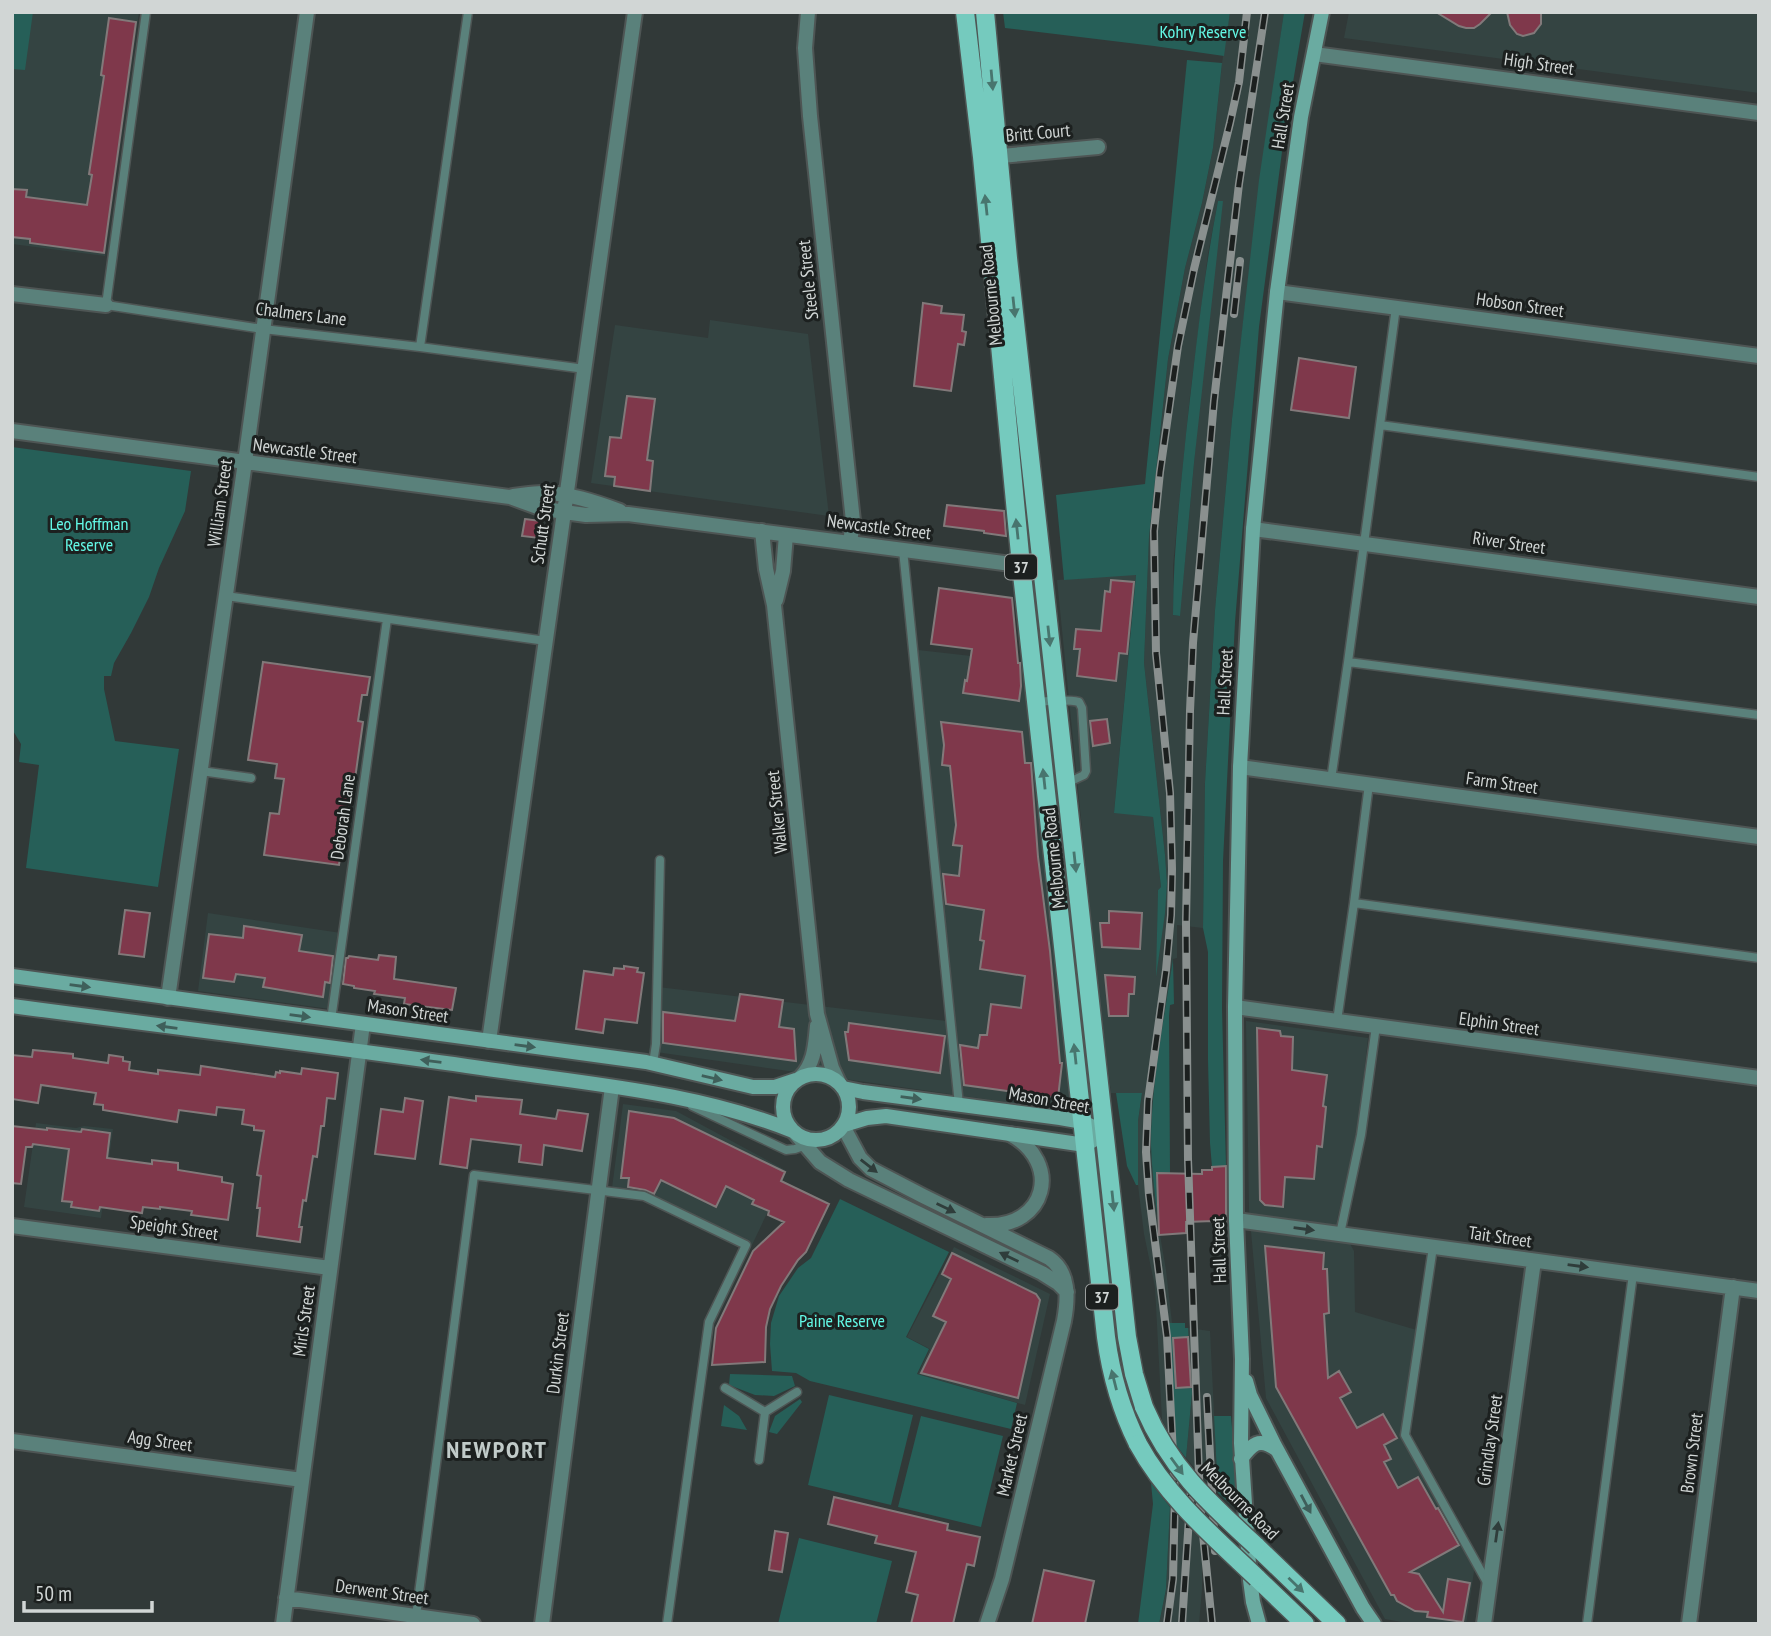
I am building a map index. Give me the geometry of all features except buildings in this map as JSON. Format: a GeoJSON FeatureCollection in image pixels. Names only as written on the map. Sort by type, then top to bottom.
{"type":"FeatureCollection","features":[{"type":"Feature","properties":{"kind":"main road","name":"Melbourne Road"},"geometry":{"type":"LineString","coordinates":[[965,12],[990,157],[1042,568],[1134,1374],[1144,1406],[1157,1434],[1184,1475],[1203,1497],[1337,1624]]}},
{"type":"Feature","properties":{"kind":"main road","name":"Melbourne Road"},"geometry":{"type":"LineString","coordinates":[[985,12],[990,157],[1021,565],[1109,1356],[1117,1392],[1129,1425],[1153,1469],[1173,1495],[1305,1624]]}},
{"type":"Feature","properties":{"kind":"street","name":"William Street"},"geometry":{"type":"LineString","coordinates":[[168,998],[307,12]]}},
{"type":"Feature","properties":{"kind":"street","name":"Schutt Street"},"geometry":{"type":"LineString","coordinates":[[489,1041],[635,12]]}},
{"type":"Feature","properties":{"kind":"street","name":"Steele Street"},"geometry":{"type":"LineString","coordinates":[[808,12],[805,48],[810,116],[853,521],[850,543]]}},
{"type":"Feature","properties":{"kind":"street","name":"Hall Street"},"geometry":{"type":"LineString","coordinates":[[1259,1624],[1250,1580],[1241,1459],[1242,1359],[1236,1220],[1235,1007],[1240,767],[1253,529],[1277,292],[1301,117],[1322,12]]}},
{"type":"Feature","properties":{"kind":"street","name":"High Street"},"geometry":{"type":"LineString","coordinates":[[1314,54],[1759,113]]}},
{"type":"Feature","properties":{"kind":"street","name":"Britt Court"},"geometry":{"type":"LineString","coordinates":[[990,157],[1098,147]]}},
{"type":"Feature","properties":{"kind":"street","name":"Hobson Street"},"geometry":{"type":"LineString","coordinates":[[1277,292],[1759,356]]}},
{"type":"Feature","properties":{"kind":"street","name":"Chalmers Lane"},"geometry":{"type":"LineString","coordinates":[[12,294],[106,305]]}},
{"type":"Feature","properties":{"kind":"street","name":"Newcastle Street"},"geometry":{"type":"LineString","coordinates":[[12,431],[510,497],[540,508],[586,515],[628,514],[1042,568]]}},
{"type":"Feature","properties":{"kind":"street","name":"Newcastle Street"},"geometry":{"type":"LineString","coordinates":[[510,497],[542,493],[587,499],[628,514]]}},
{"type":"Feature","properties":{"kind":"street","name":"River Street"},"geometry":{"type":"LineString","coordinates":[[1253,529],[1759,597]]}},
{"type":"Feature","properties":{"kind":"street","name":"Walker Street"},"geometry":{"type":"LineString","coordinates":[[762,531],[766,569],[774,605],[817,1014],[832,1068],[841,1086]]}},
{"type":"Feature","properties":{"kind":"street","name":"Walker Street"},"geometry":{"type":"LineString","coordinates":[[774,605],[783,571],[786,535]]}},
{"type":"Feature","properties":{"kind":"street","name":"Farm Street"},"geometry":{"type":"LineString","coordinates":[[1240,767],[1759,837]]}},
{"type":"Feature","properties":{"kind":"street","name":"Mason Street"},"geometry":{"type":"LineString","coordinates":[[12,976],[653,1063],[760,1088],[781,1086],[799,1078]]}},
{"type":"Feature","properties":{"kind":"street"},"geometry":{"type":"LineString","coordinates":[[12,1006],[669,1096],[747,1115],[794,1133],[810,1140],[821,1140],[834,1135],[843,1126],[848,1114],[849,1103],[841,1086],[831,1077],[821,1074],[799,1078],[785,1092],[782,1102],[784,1118],[794,1133],[824,1165],[849,1180],[1042,1273],[1067,1292]]}},
{"type":"Feature","properties":{"kind":"street","name":"Elphin Street"},"geometry":{"type":"LineString","coordinates":[[1235,1007],[1759,1078]]}},
{"type":"Feature","properties":{"kind":"street","name":"Walker Street"},"geometry":{"type":"LineString","coordinates":[[799,1078],[809,1068],[813,1059],[817,1014]]}},
{"type":"Feature","properties":{"kind":"street","name":"Mirls Street"},"geometry":{"type":"LineString","coordinates":[[283,1624],[363,1024]]}},
{"type":"Feature","properties":{"kind":"street","name":"Mason Street"},"geometry":{"type":"LineString","coordinates":[[841,1086],[1083,1122],[1106,1133]]}},
{"type":"Feature","properties":{"kind":"street","name":"Durkin Street"},"geometry":{"type":"LineString","coordinates":[[542,1624],[612,1087]]}},
{"type":"Feature","properties":{"kind":"street"},"geometry":{"type":"LineString","coordinates":[[843,1126],[867,1118],[886,1116],[1085,1144]]}},
{"type":"Feature","properties":{"kind":"street"},"geometry":{"type":"LineString","coordinates":[[843,1126],[860,1158],[871,1169],[1056,1263],[1062,1272],[1067,1292]]}},
{"type":"Feature","properties":{"kind":"street","name":"Mason Street"},"geometry":{"type":"LineString","coordinates":[[1085,1144],[1106,1133]]}},
{"type":"Feature","properties":{"kind":"street"},"geometry":{"type":"LineString","coordinates":[[981,1225],[999,1225],[1017,1220],[1032,1208],[1040,1193],[1041,1171],[1035,1156],[1010,1134]]}},
{"type":"Feature","properties":{"kind":"street","name":"Tait Street"},"geometry":{"type":"LineString","coordinates":[[1236,1220],[1759,1291]]}},
{"type":"Feature","properties":{"kind":"street","name":"Speight Street"},"geometry":{"type":"LineString","coordinates":[[12,1226],[331,1268]]}},
{"type":"Feature","properties":{"kind":"street","name":"Grindlay Street"},"geometry":{"type":"LineString","coordinates":[[1484,1624],[1534,1261]]}},
{"type":"Feature","properties":{"kind":"street","name":"Brown Street"},"geometry":{"type":"LineString","coordinates":[[1689,1624],[1733,1287]]}},
{"type":"Feature","properties":{"kind":"street","name":"Market Street"},"geometry":{"type":"LineString","coordinates":[[986,1624],[1002,1579],[1016,1525],[1064,1321],[1067,1292]]}},
{"type":"Feature","properties":{"kind":"street","name":"Hall Street"},"geometry":{"type":"LineString","coordinates":[[1242,1359],[1250,1395],[1277,1450],[1374,1624]]}},
{"type":"Feature","properties":{"kind":"street","name":"Agg Street"},"geometry":{"type":"LineString","coordinates":[[12,1441],[302,1480]]}},
{"type":"Feature","properties":{"kind":"street"},"geometry":{"type":"LineString","coordinates":[[1241,1459],[1256,1443],[1267,1444],[1277,1450]]}},
{"type":"Feature","properties":{"kind":"street","name":"Derwent Street"},"geometry":{"type":"LineString","coordinates":[[286,1598],[473,1624]]}},
{"type":"Feature","properties":{"kind":"lane"},"geometry":{"type":"LineString","coordinates":[[106,305],[146,12]]}},
{"type":"Feature","properties":{"kind":"lane"},"geometry":{"type":"LineString","coordinates":[[420,347],[468,12]]}},
{"type":"Feature","properties":{"kind":"lane","name":"Chalmers Lane"},"geometry":{"type":"LineString","coordinates":[[106,305],[264,329],[585,369]]}},
{"type":"Feature","properties":{"kind":"lane"},"geometry":{"type":"LineString","coordinates":[[1331,780],[1396,307]]}},
{"type":"Feature","properties":{"kind":"lane"},"geometry":{"type":"LineString","coordinates":[[1380,425],[1759,477]]}},
{"type":"Feature","properties":{"kind":"lane"},"geometry":{"type":"LineString","coordinates":[[903,550],[959,1105]]}},
{"type":"Feature","properties":{"kind":"lane"},"geometry":{"type":"LineString","coordinates":[[226,596],[546,641]]}},
{"type":"Feature","properties":{"kind":"lane","name":"Deborah Lane"},"geometry":{"type":"LineString","coordinates":[[331,1020],[387,619]]}},
{"type":"Feature","properties":{"kind":"lane"},"geometry":{"type":"LineString","coordinates":[[1348,663],[1759,715]]}},
{"type":"Feature","properties":{"kind":"lane"},"geometry":{"type":"LineString","coordinates":[[1035,702],[1076,701],[1082,708],[1086,771],[1084,775],[1066,783]]}},
{"type":"Feature","properties":{"kind":"lane"},"geometry":{"type":"LineString","coordinates":[[201,771],[251,778]]}},
{"type":"Feature","properties":{"kind":"lane"},"geometry":{"type":"LineString","coordinates":[[1337,1021],[1369,784]]}},
{"type":"Feature","properties":{"kind":"lane"},"geometry":{"type":"LineString","coordinates":[[653,1063],[656,1044],[660,860]]}},
{"type":"Feature","properties":{"kind":"lane"},"geometry":{"type":"LineString","coordinates":[[1354,903],[1759,958]]}},
{"type":"Feature","properties":{"kind":"lane"},"geometry":{"type":"LineString","coordinates":[[1339,1234],[1361,1135],[1376,1026]]}},
{"type":"Feature","properties":{"kind":"lane"},"geometry":{"type":"LineString","coordinates":[[669,1096],[783,1149],[792,1150],[821,1140]]}},
{"type":"Feature","properties":{"kind":"lane"},"geometry":{"type":"LineString","coordinates":[[416,1616],[474,1175],[644,1196],[746,1245],[709,1322],[667,1624]]}},
{"type":"Feature","properties":{"kind":"lane"},"geometry":{"type":"LineString","coordinates":[[1433,1247],[1405,1436],[1489,1586]]}},
{"type":"Feature","properties":{"kind":"lane"},"geometry":{"type":"LineString","coordinates":[[1587,1624],[1633,1274]]}},
{"type":"Feature","properties":{"kind":"lane"},"geometry":{"type":"LineString","coordinates":[[725,1388],[765,1412]]}},
{"type":"Feature","properties":{"kind":"lane"},"geometry":{"type":"LineString","coordinates":[[765,1412],[797,1392]]}},
{"type":"Feature","properties":{"kind":"lane"},"geometry":{"type":"LineString","coordinates":[[759,1460],[765,1412]]}},
{"type":"Feature","properties":{"kind":"shaded area"},"geometry":{"type":"Polygon","coordinates":[[[12,12],[139,12],[105,256],[12,244],[12,12]]]}},
{"type":"Feature","properties":{"kind":"shaded area"},"geometry":{"type":"Polygon","coordinates":[[[1230,12],[1284,12],[1257,205],[1232,419],[1215,610],[1205,783],[1203,928],[1177,925],[1177,958],[1173,959],[1154,1102],[1151,1144],[1153,1178],[1172,1323],[1169,1323],[1176,1445],[1162,1420],[1155,1287],[1144,1234],[1138,1185],[1138,1121],[1142,1094],[1111,1093],[1057,580],[1136,574],[1114,812],[1153,817],[1161,887],[1158,890],[1157,968],[1167,883],[1144,663],[1149,537],[1168,359],[1185,268],[1213,148],[1230,12]],[[1218,201],[1208,254],[1190,396],[1173,566],[1173,615],[1179,616],[1218,201]]]}},
{"type":"Feature","properties":{"kind":"shaded area"},"geometry":{"type":"Polygon","coordinates":[[[1349,12],[1759,12],[1759,93],[1344,38],[1349,12]]]}},
{"type":"Feature","properties":{"kind":"shaded area"},"geometry":{"type":"Polygon","coordinates":[[[710,320],[808,334],[829,516],[591,483],[615,325],[708,338],[710,320]]]}},
{"type":"Feature","properties":{"kind":"shaded area"},"geometry":{"type":"Polygon","coordinates":[[[918,650],[1025,662],[1076,1112],[649,1051],[658,987],[955,1022],[918,650]]]}},
{"type":"Feature","properties":{"kind":"shaded area"},"geometry":{"type":"Polygon","coordinates":[[[208,913],[341,933],[330,1009],[198,991],[208,913]]]}},
{"type":"Feature","properties":{"kind":"shaded area"},"geometry":{"type":"Polygon","coordinates":[[[1246,1021],[1368,1038],[1358,1129],[1337,1220],[1354,1251],[1355,1312],[1420,1331],[1402,1434],[1475,1565],[1466,1624],[1413,1624],[1385,1619],[1266,1398],[1249,1209],[1246,1021]]]}},
{"type":"Feature","properties":{"kind":"shaded area"},"geometry":{"type":"Polygon","coordinates":[[[623,1104],[676,1111],[787,1171],[752,1245],[647,1193],[612,1188],[623,1104]]]}},
{"type":"Feature","properties":{"kind":"shaded area"},"geometry":{"type":"Polygon","coordinates":[[[36,1123],[113,1129],[101,1218],[24,1207],[36,1123]]]}},
{"type":"Feature","properties":{"kind":"shaded area"},"geometry":{"type":"Polygon","coordinates":[[[954,1247],[1050,1294],[1025,1405],[918,1374],[930,1349],[907,1337],[954,1247]]]}},
{"type":"Feature","properties":{"kind":"shaded area"},"geometry":{"type":"Polygon","coordinates":[[[1188,1328],[1210,1331],[1218,1493],[1186,1458],[1192,1393],[1188,1328]]]}},
{"type":"Feature","properties":{"kind":"shaded area"},"geometry":{"type":"Polygon","coordinates":[[[1170,1507],[1202,1540],[1199,1624],[1159,1624],[1166,1589],[1170,1507]]]}},
{"type":"Feature","properties":{"kind":"green space"},"geometry":{"type":"Polygon","coordinates":[[[12,12],[33,12],[25,70],[12,69],[12,12]]]}},
{"type":"Feature","properties":{"kind":"green space","name":"Kohry Reserve"},"geometry":{"type":"Polygon","coordinates":[[[1003,12],[1230,12],[1224,56],[1005,28],[1003,12]]]}},
{"type":"Feature","properties":{"kind":"green space"},"geometry":{"type":"Polygon","coordinates":[[[1284,12],[1305,12],[1285,129],[1259,327],[1235,622],[1223,861],[1222,1008],[1226,1166],[1212,1167],[1208,952],[1203,928],[1205,783],[1215,610],[1232,419],[1259,180],[1284,12]]]}},
{"type":"Feature","properties":{"kind":"green space"},"geometry":{"type":"Polygon","coordinates":[[[1187,60],[1222,63],[1213,148],[1185,268],[1168,359],[1149,537],[1144,663],[1167,883],[1156,977],[1158,890],[1161,887],[1153,817],[1114,813],[1136,575],[1064,580],[1056,495],[1145,484],[1187,60]]]}},
{"type":"Feature","properties":{"kind":"green space"},"geometry":{"type":"Polygon","coordinates":[[[1218,201],[1223,201],[1180,616],[1173,615],[1179,502],[1200,317],[1218,201]]]}},
{"type":"Feature","properties":{"kind":"green space","name":"Leo Hoffman Reserve"},"geometry":{"type":"Polygon","coordinates":[[[12,447],[191,471],[185,511],[149,597],[114,663],[111,676],[104,676],[104,689],[115,741],[179,749],[158,887],[26,868],[39,765],[19,762],[21,744],[12,729],[12,447]]]}},
{"type":"Feature","properties":{"kind":"green space"},"geometry":{"type":"Polygon","coordinates":[[[1173,959],[1174,1004],[1170,1005],[1169,1016],[1170,1173],[1157,1174],[1158,1222],[1151,1156],[1153,1099],[1173,959]]]}},
{"type":"Feature","properties":{"kind":"green space"},"geometry":{"type":"Polygon","coordinates":[[[1116,1093],[1142,1093],[1138,1121],[1138,1185],[1127,1166],[1116,1093]]]}},
{"type":"Feature","properties":{"kind":"green space","name":"Paine Reserve"},"geometry":{"type":"Polygon","coordinates":[[[840,1199],[949,1252],[906,1337],[929,1349],[917,1374],[1017,1403],[1011,1429],[810,1381],[796,1373],[772,1371],[771,1323],[779,1296],[798,1268],[811,1258],[840,1199]]]}},
{"type":"Feature","properties":{"kind":"green space"},"geometry":{"type":"Polygon","coordinates":[[[1169,1323],[1185,1323],[1185,1328],[1188,1328],[1192,1393],[1186,1458],[1176,1445],[1169,1323]]]}},
{"type":"Feature","properties":{"kind":"green space"},"geometry":{"type":"Polygon","coordinates":[[[730,1374],[792,1376],[795,1386],[774,1396],[755,1395],[729,1385],[730,1374]]]}},
{"type":"Feature","properties":{"kind":"green space"},"geometry":{"type":"Polygon","coordinates":[[[829,1395],[913,1415],[891,1505],[808,1485],[829,1395]]]}},
{"type":"Feature","properties":{"kind":"green space"},"geometry":{"type":"Polygon","coordinates":[[[800,1399],[802,1402],[777,1434],[769,1432],[775,1416],[800,1399]]]}},
{"type":"Feature","properties":{"kind":"green space"},"geometry":{"type":"Polygon","coordinates":[[[724,1405],[739,1416],[747,1430],[721,1426],[724,1405]]]}},
{"type":"Feature","properties":{"kind":"green space"},"geometry":{"type":"Polygon","coordinates":[[[921,1416],[1003,1436],[981,1527],[898,1507],[921,1416]]]}},
{"type":"Feature","properties":{"kind":"green space"},"geometry":{"type":"Polygon","coordinates":[[[1214,1416],[1231,1416],[1239,1512],[1218,1493],[1214,1416]]]}},
{"type":"Feature","properties":{"kind":"green space"},"geometry":{"type":"Polygon","coordinates":[[[1151,1483],[1170,1507],[1166,1589],[1159,1624],[1138,1624],[1153,1504],[1151,1483]]]}},
{"type":"Feature","properties":{"kind":"green space"},"geometry":{"type":"Polygon","coordinates":[[[799,1538],[892,1561],[876,1624],[778,1624],[799,1538]]]}},
{"type":"Feature","properties":{"kind":"railway"},"geometry":{"type":"LineString","coordinates":[[1167,1624],[1173,1579],[1175,1494],[1167,1336],[1146,1152],[1148,1101],[1166,970],[1172,869],[1170,793],[1156,653],[1154,531],[1178,346],[1239,82],[1247,12]]}},
{"type":"Feature","properties":{"kind":"railway"},"geometry":{"type":"LineString","coordinates":[[1212,1624],[1200,1504],[1188,1159],[1186,923],[1190,711],[1193,643],[1214,401],[1239,184],[1265,12]]}},
{"type":"Feature","properties":{"kind":"railway"},"geometry":{"type":"LineString","coordinates":[[1234,314],[1240,261]]}},
{"type":"Feature","properties":{"kind":"railway"},"geometry":{"type":"LineString","coordinates":[[1207,1397],[1215,1551]]}},
{"type":"Feature","properties":{"kind":"railway"},"geometry":{"type":"LineString","coordinates":[[1182,1624],[1191,1488]]}},
{"type":"Feature","properties":{"kind":"district","name":"NEWPORT"},"geometry":{"type":"Point","coordinates":[497,1450]}}]}
